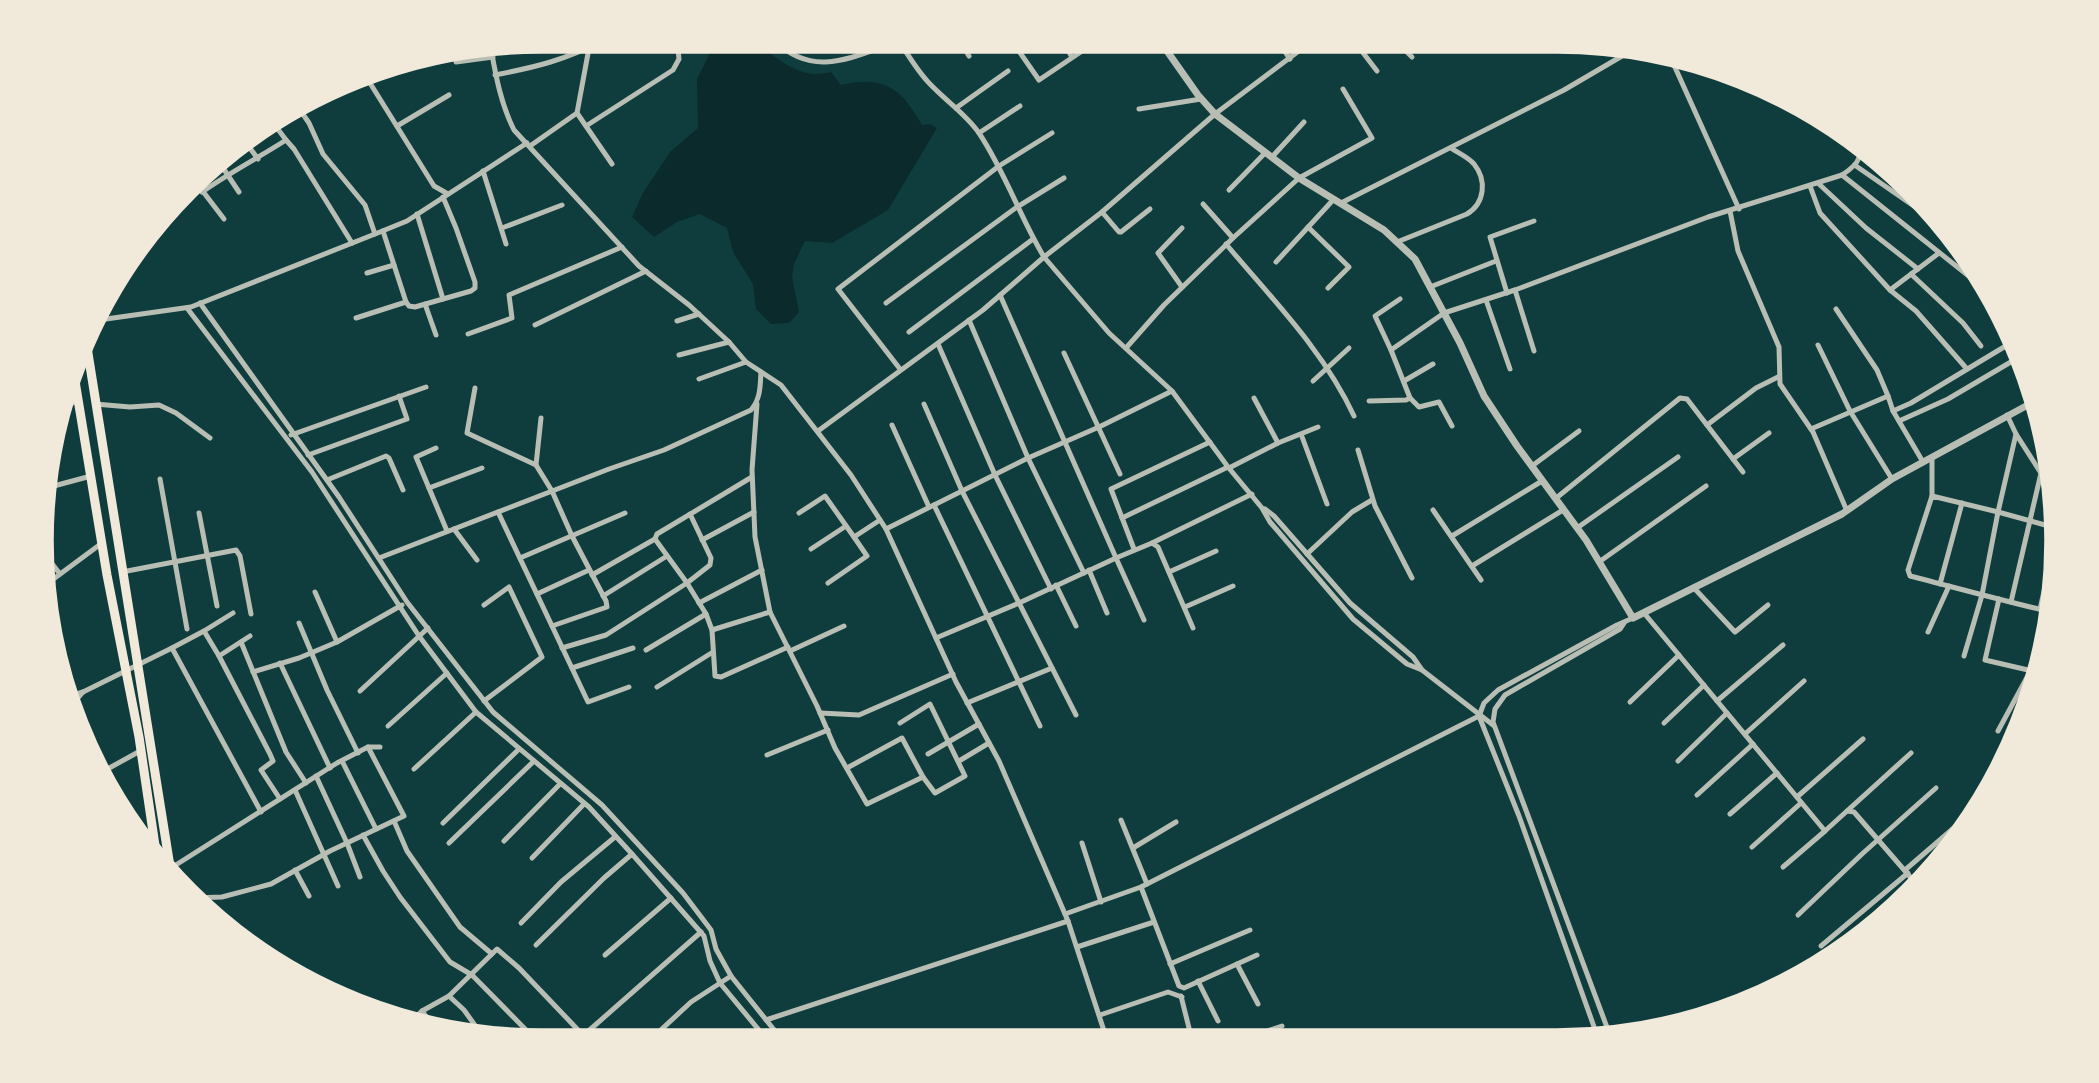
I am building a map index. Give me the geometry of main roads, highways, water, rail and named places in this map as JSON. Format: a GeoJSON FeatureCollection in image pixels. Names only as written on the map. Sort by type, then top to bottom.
{"type":"FeatureCollection","features":[{"type":"Feature","properties":{"kind":"main road"},"geometry":{"type":"LineString","coordinates":[[89,357],[169,858]]}},
{"type":"Feature","properties":{"kind":"main road"},"geometry":{"type":"LineString","coordinates":[[76,390],[154,839]]}},
{"type":"Feature","properties":{"kind":"water"},"geometry":{"type":"Polygon","coordinates":[[[769,52],[791,67],[806,73],[831,72],[841,85],[869,82],[890,87],[907,102],[922,125],[930,124],[937,128],[888,210],[832,243],[805,241],[794,264],[792,277],[799,312],[789,323],[771,324],[756,309],[753,284],[733,252],[727,228],[700,214],[677,222],[654,237],[632,217],[643,193],[670,152],[698,128],[697,79],[710,53],[769,52]]]}}]}
